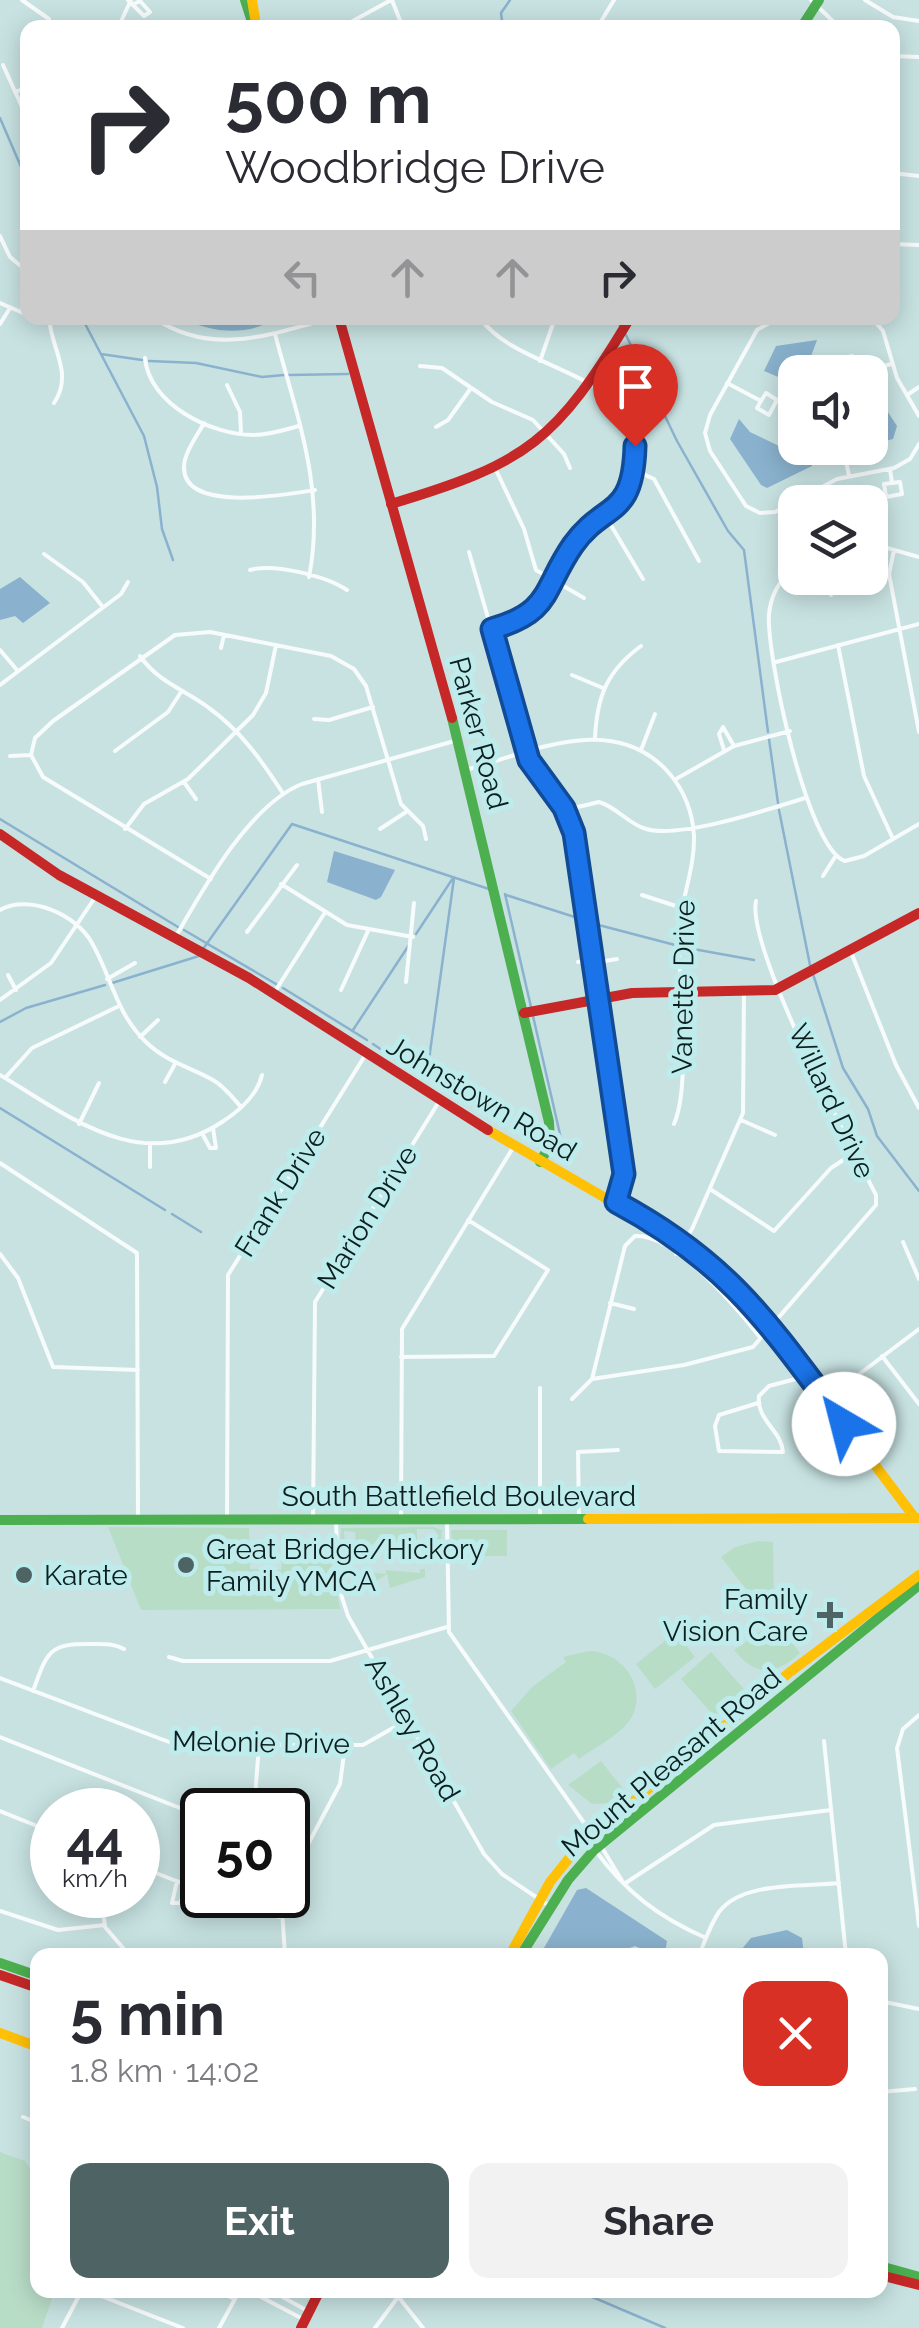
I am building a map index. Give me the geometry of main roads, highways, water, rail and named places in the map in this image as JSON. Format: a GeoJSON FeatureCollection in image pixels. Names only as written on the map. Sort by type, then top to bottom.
{"type":"FeatureCollection","features":[{"type":"Feature","properties":{"kind":"main road","name":"Parker Road"},"geometry":{"type":"LineString","coordinates":[[337,325],[467,770],[551,1134],[540,1162]]}},
{"type":"Feature","properties":{"kind":"main road"},"geometry":{"type":"LineString","coordinates":[[391,504],[496,470],[548,436],[591,384],[626,325]]}},
{"type":"Feature","properties":{"kind":"main road","name":"Johnstown Road"},"geometry":{"type":"LineString","coordinates":[[0,834],[96,896],[274,993],[540,1162],[684,1241],[731,1280],[918,1520]]}},
{"type":"Feature","properties":{"kind":"main road"},"geometry":{"type":"LineString","coordinates":[[524,1013],[598,998],[780,988],[919,913]]}},
{"type":"Feature","properties":{"kind":"main road","name":"South Battlefield Boulevard"},"geometry":{"type":"LineString","coordinates":[[0,1520],[918,1520]]}},
{"type":"Feature","properties":{"kind":"main road","name":"Mount Pleasant Road"},"geometry":{"type":"LineString","coordinates":[[525,1948],[592,1840],[869,1626],[916,1581]]}},
{"type":"Feature","properties":{"kind":"main road","name":"Mount Pleasant Road"},"geometry":{"type":"LineString","coordinates":[[514,1948],[540,1898],[592,1840],[790,1672],[916,1581]]}},
{"type":"Feature","properties":{"kind":"main road"},"geometry":{"type":"LineString","coordinates":[[0,1962],[30,1973]]}},
{"type":"Feature","properties":{"kind":"main road"},"geometry":{"type":"LineString","coordinates":[[0,1975],[30,1985]]}},
{"type":"Feature","properties":{"kind":"main road"},"geometry":{"type":"LineString","coordinates":[[0,2033],[30,2044]]}},
{"type":"Feature","properties":{"kind":"main road"},"geometry":{"type":"LineString","coordinates":[[888,2268],[919,2276]]}},
{"type":"Feature","properties":{"kind":"main road"},"geometry":{"type":"LineString","coordinates":[[888,2277],[919,2285]]}},
{"type":"Feature","properties":{"kind":"water"},"geometry":{"type":"Polygon","coordinates":[[[200,325],[262,325],[229,331],[200,325]]]}},
{"type":"Feature","properties":{"kind":"water"},"geometry":{"type":"Polygon","coordinates":[[[817,340],[811,355],[778,355],[778,377],[764,371],[776,346],[817,340]]]}},
{"type":"Feature","properties":{"kind":"water"},"geometry":{"type":"Polygon","coordinates":[[[888,412],[897,426],[893,439],[888,440],[888,412]]]}},
{"type":"Feature","properties":{"kind":"water"},"geometry":{"type":"Polygon","coordinates":[[[739,419],[750,432],[778,446],[778,465],[812,466],[767,488],[730,439],[739,419]]]}},
{"type":"Feature","properties":{"kind":"water"},"geometry":{"type":"Polygon","coordinates":[[[20,577],[50,603],[23,623],[15,616],[0,620],[0,589],[20,577]]]}},
{"type":"Feature","properties":{"kind":"water"},"geometry":{"type":"Polygon","coordinates":[[[334,851],[395,870],[381,897],[376,900],[327,882],[334,851]]]}},
{"type":"Feature","properties":{"kind":"water"},"geometry":{"type":"Polygon","coordinates":[[[586,1888],[667,1941],[666,1948],[544,1948],[577,1890],[586,1888]]]}},
{"type":"Feature","properties":{"kind":"water"},"geometry":{"type":"Polygon","coordinates":[[[787,1930],[802,1938],[803,1948],[743,1948],[751,1938],[787,1930]]]}},
{"type":"Feature","properties":{"kind":"waterway"},"geometry":{"type":"LineString","coordinates":[[502,20],[501,13],[510,0]]}},
{"type":"Feature","properties":{"kind":"waterway"},"geometry":{"type":"LineString","coordinates":[[0,118],[20,164]]}},
{"type":"Feature","properties":{"kind":"waterway"},"geometry":{"type":"LineString","coordinates":[[86,325],[144,436],[157,487],[162,529],[173,560]]}},
{"type":"Feature","properties":{"kind":"waterway"},"geometry":{"type":"LineString","coordinates":[[625,333],[677,441],[728,531],[744,550],[768,732]]}},
{"type":"Feature","properties":{"kind":"waterway"},"geometry":{"type":"LineString","coordinates":[[101,354],[142,360]]}},
{"type":"Feature","properties":{"kind":"waterway"},"geometry":{"type":"LineString","coordinates":[[149,361],[196,363],[262,377],[284,375]]}},
{"type":"Feature","properties":{"kind":"waterway"},"geometry":{"type":"LineString","coordinates":[[289,375],[348,374]]}},
{"type":"Feature","properties":{"kind":"waterway"},"geometry":{"type":"LineString","coordinates":[[769,739],[778,803]]}},
{"type":"Feature","properties":{"kind":"waterway"},"geometry":{"type":"LineString","coordinates":[[779,810],[811,970]]}},
{"type":"Feature","properties":{"kind":"waterway"},"geometry":{"type":"LineString","coordinates":[[0,819],[178,927]]}},
{"type":"Feature","properties":{"kind":"waterway"},"geometry":{"type":"LineString","coordinates":[[203,949],[292,824],[492,890]]}},
{"type":"Feature","properties":{"kind":"waterway"},"geometry":{"type":"LineString","coordinates":[[416,934],[453,878]]}},
{"type":"Feature","properties":{"kind":"waterway"},"geometry":{"type":"LineString","coordinates":[[427,1074],[454,878]]}},
{"type":"Feature","properties":{"kind":"waterway"},"geometry":{"type":"LineString","coordinates":[[505,894],[531,1007]]}},
{"type":"Feature","properties":{"kind":"waterway"},"geometry":{"type":"LineString","coordinates":[[506,895],[584,920]]}},
{"type":"Feature","properties":{"kind":"waterway"},"geometry":{"type":"LineString","coordinates":[[591,923],[675,945]]}},
{"type":"Feature","properties":{"kind":"waterway"},"geometry":{"type":"LineString","coordinates":[[184,930],[276,984]]}},
{"type":"Feature","properties":{"kind":"waterway"},"geometry":{"type":"LineString","coordinates":[[353,1030],[409,945]]}},
{"type":"Feature","properties":{"kind":"waterway"},"geometry":{"type":"LineString","coordinates":[[682,947],[754,960]]}},
{"type":"Feature","properties":{"kind":"waterway"},"geometry":{"type":"LineString","coordinates":[[112,983],[199,956]]}},
{"type":"Feature","properties":{"kind":"waterway"},"geometry":{"type":"LineString","coordinates":[[813,974],[843,1068],[868,1109],[877,1136],[919,1191]]}},
{"type":"Feature","properties":{"kind":"waterway"},"geometry":{"type":"LineString","coordinates":[[0,1022],[26,1008],[105,985]]}},
{"type":"Feature","properties":{"kind":"waterway"},"geometry":{"type":"LineString","coordinates":[[283,988],[367,1040]]}},
{"type":"Feature","properties":{"kind":"waterway"},"geometry":{"type":"LineString","coordinates":[[533,1016],[567,1165]]}},
{"type":"Feature","properties":{"kind":"waterway"},"geometry":{"type":"LineString","coordinates":[[373,1044],[395,1059]]}},
{"type":"Feature","properties":{"kind":"waterway"},"geometry":{"type":"LineString","coordinates":[[0,1108],[165,1210]]}},
{"type":"Feature","properties":{"kind":"waterway"},"geometry":{"type":"LineString","coordinates":[[172,1214],[201,1232]]}},
{"type":"Feature","properties":{"kind":"waterway"},"geometry":{"type":"LineString","coordinates":[[595,2298],[665,2328]]}},
{"type":"Feature","properties":{"kind":"place","name":"Great Bridge/Hickory Family YMCA"},"geometry":{"type":"Point","coordinates":[186,1565]}},
{"type":"Feature","properties":{"kind":"place","name":"Karate"},"geometry":{"type":"Point","coordinates":[24,1575]}},
{"type":"Feature","properties":{"kind":"place","name":"Family Vision Care"},"geometry":{"type":"Point","coordinates":[830,1615]}}]}
